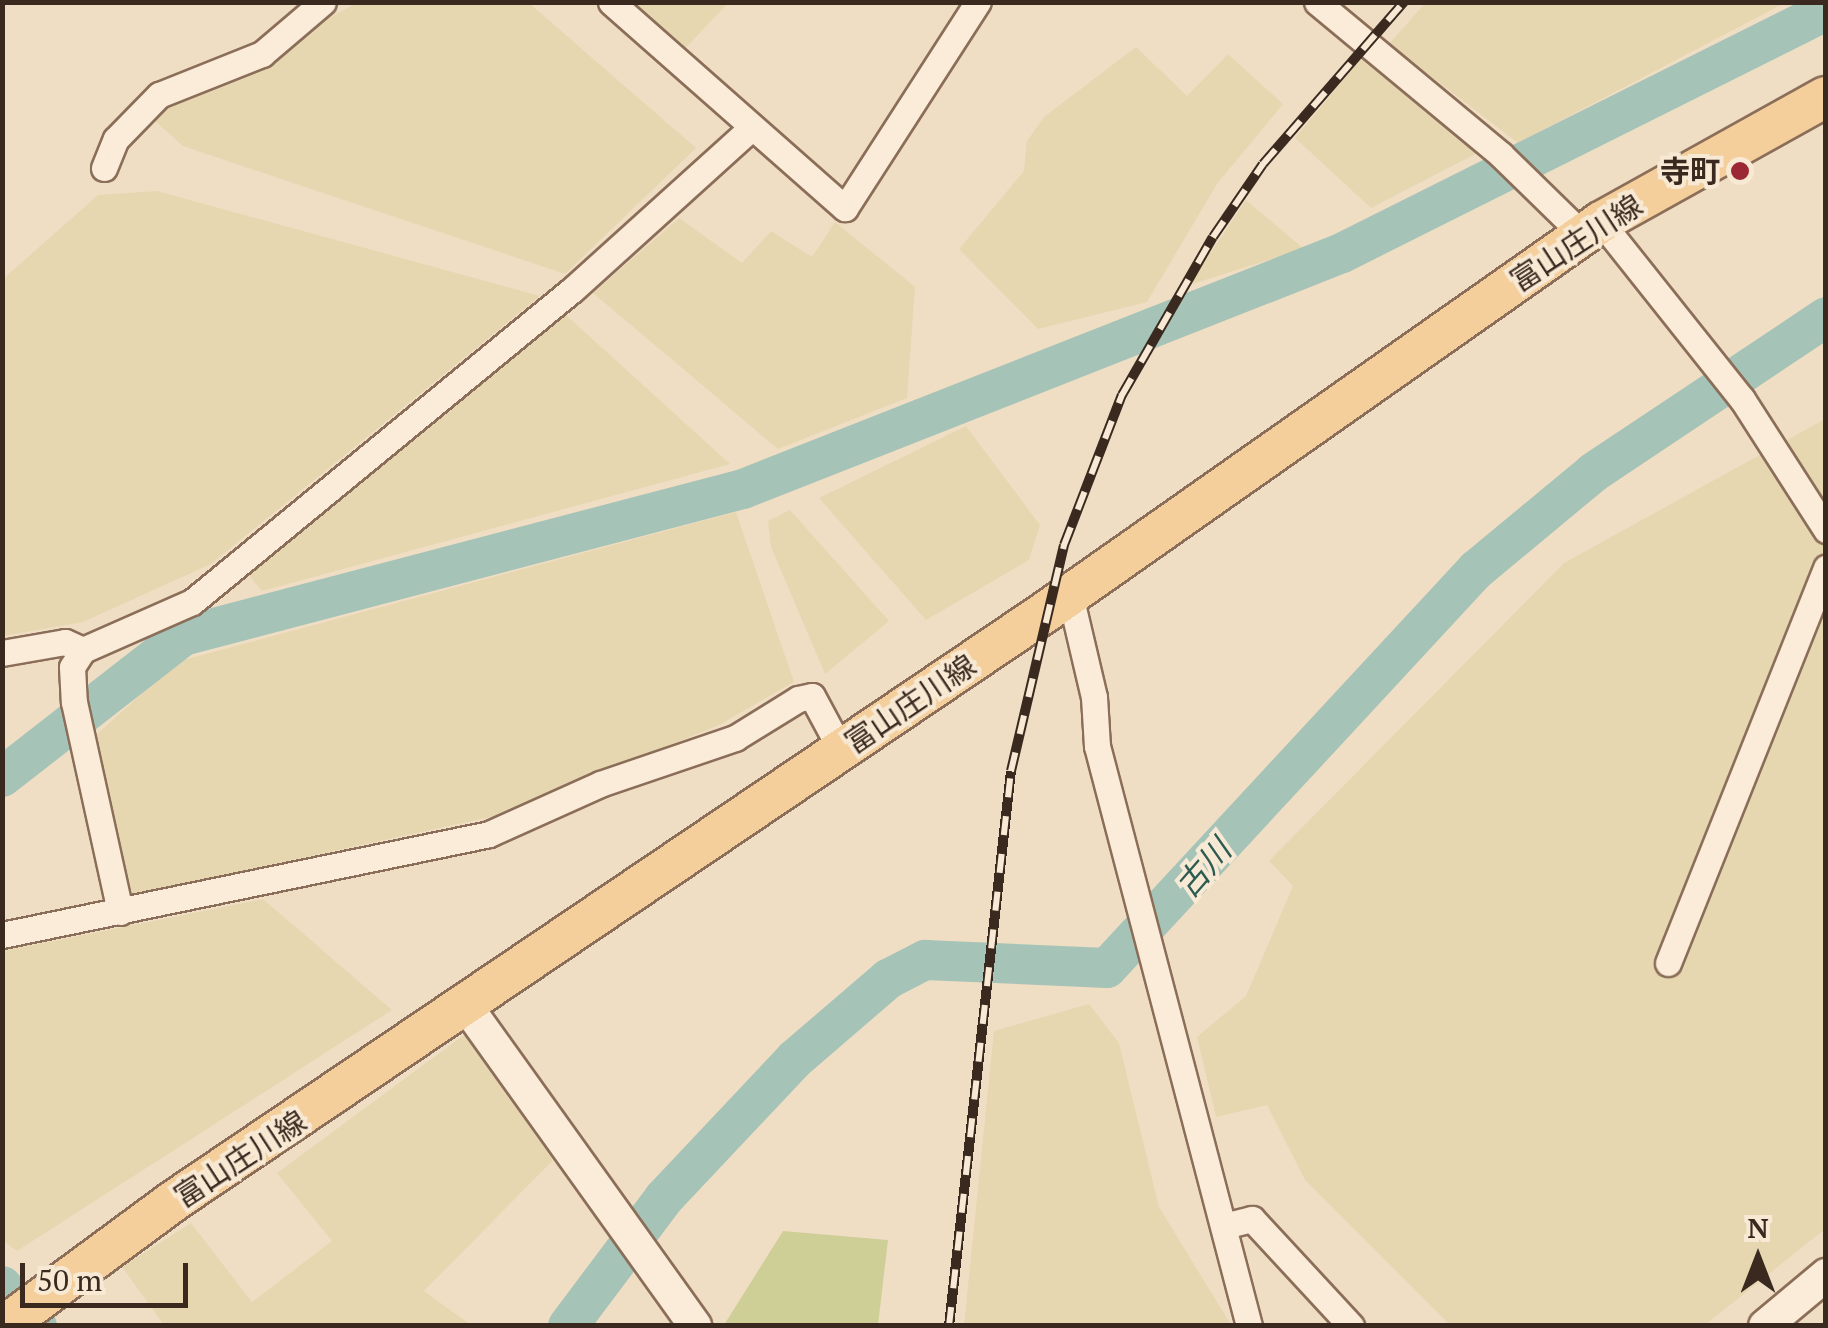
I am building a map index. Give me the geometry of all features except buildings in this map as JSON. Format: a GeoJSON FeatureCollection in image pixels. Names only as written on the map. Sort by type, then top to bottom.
{"type":"FeatureCollection","features":[{"type":"Feature","properties":{"kind":"main road","name":"富山庄川線"},"geometry":{"type":"LineString","coordinates":[[6,1324],[1070,595],[1592,229],[1826,97]]}},
{"type":"Feature","properties":{"kind":"street"},"geometry":{"type":"LineString","coordinates":[[104,168],[116,139],[159,95],[262,54],[323,2]]}},
{"type":"Feature","properties":{"kind":"street"},"geometry":{"type":"LineString","coordinates":[[611,2],[844,208],[978,2]]}},
{"type":"Feature","properties":{"kind":"street"},"geometry":{"type":"LineString","coordinates":[[1317,2],[1501,154],[1537,190],[1592,229],[1742,399],[1826,530]]}},
{"type":"Feature","properties":{"kind":"street"},"geometry":{"type":"LineString","coordinates":[[120,912],[74,702],[72,667],[83,650],[192,602],[572,290],[751,128]]}},
{"type":"Feature","properties":{"kind":"street"},"geometry":{"type":"LineString","coordinates":[[1668,964],[1826,567]]}},
{"type":"Feature","properties":{"kind":"street"},"geometry":{"type":"LineString","coordinates":[[1070,595],[1094,697],[1096,746],[1250,1326]]}},
{"type":"Feature","properties":{"kind":"street"},"geometry":{"type":"LineString","coordinates":[[2,653],[65,642],[83,650]]}},
{"type":"Feature","properties":{"kind":"street"},"geometry":{"type":"LineString","coordinates":[[2,935],[489,834],[735,738],[798,699],[812,696],[841,750]]}},
{"type":"Feature","properties":{"kind":"street"},"geometry":{"type":"LineString","coordinates":[[467,1007],[695,1326]]}},
{"type":"Feature","properties":{"kind":"street"},"geometry":{"type":"LineString","coordinates":[[1224,1226],[1252,1218],[1351,1326]]}},
{"type":"Feature","properties":{"kind":"street"},"geometry":{"type":"LineString","coordinates":[[1766,1325],[1826,1275]]}},
{"type":"Feature","properties":{"kind":"shaded area"},"geometry":{"type":"Polygon","coordinates":[[[1425,2],[1785,3],[1518,143],[1389,44],[1425,2]]]}},
{"type":"Feature","properties":{"kind":"shaded area"},"geometry":{"type":"Polygon","coordinates":[[[357,3],[529,3],[696,148],[565,274],[183,146],[147,114],[357,3]]]}},
{"type":"Feature","properties":{"kind":"shaded area"},"geometry":{"type":"Polygon","coordinates":[[[627,3],[728,3],[681,53],[627,3]]]}},
{"type":"Feature","properties":{"kind":"shaded area"},"geometry":{"type":"Polygon","coordinates":[[[1136,47],[1187,96],[1228,54],[1283,104],[1217,184],[1147,302],[1038,329],[959,249],[1024,171],[1027,141],[1044,117],[1136,47]]]}},
{"type":"Feature","properties":{"kind":"shaded area"},"geometry":{"type":"Polygon","coordinates":[[[1364,55],[1485,149],[1371,208],[1295,138],[1364,55]]]}},
{"type":"Feature","properties":{"kind":"shaded area"},"geometry":{"type":"Polygon","coordinates":[[[157,191],[540,296],[211,564],[83,622],[3,636],[3,279],[98,195],[157,191]]]}},
{"type":"Feature","properties":{"kind":"shaded area"},"geometry":{"type":"Polygon","coordinates":[[[1246,200],[1304,249],[1189,285],[1246,200]]]}},
{"type":"Feature","properties":{"kind":"shaded area"},"geometry":{"type":"Polygon","coordinates":[[[679,218],[742,263],[771,231],[812,257],[835,222],[915,287],[907,398],[778,449],[593,293],[679,218]]]}},
{"type":"Feature","properties":{"kind":"shaded area"},"geometry":{"type":"Polygon","coordinates":[[[566,315],[730,464],[262,591],[247,573],[566,315]]]}},
{"type":"Feature","properties":{"kind":"shaded area"},"geometry":{"type":"Polygon","coordinates":[[[1825,419],[1825,1229],[1705,1325],[1450,1325],[1305,1180],[1267,1105],[1216,1117],[1197,1037],[1246,996],[1293,886],[1269,861],[1564,563],[1825,419]]]}},
{"type":"Feature","properties":{"kind":"shaded area"},"geometry":{"type":"Polygon","coordinates":[[[966,426],[1040,525],[1029,560],[926,620],[819,498],[966,426]]]}},
{"type":"Feature","properties":{"kind":"shaded area"},"geometry":{"type":"Polygon","coordinates":[[[790,510],[889,621],[825,674],[771,547],[768,521],[790,510]]]}},
{"type":"Feature","properties":{"kind":"shaded area"},"geometry":{"type":"Polygon","coordinates":[[[736,512],[794,682],[719,725],[495,816],[122,897],[92,739],[176,662],[736,512]]]}},
{"type":"Feature","properties":{"kind":"shaded area"},"geometry":{"type":"Polygon","coordinates":[[[263,899],[392,1010],[17,1251],[2,1240],[3,951],[263,899]]]}},
{"type":"Feature","properties":{"kind":"shaded area"},"geometry":{"type":"Polygon","coordinates":[[[1089,1004],[1119,1043],[1159,1207],[1231,1325],[964,1325],[994,1031],[1089,1004]]]}},
{"type":"Feature","properties":{"kind":"shaded area"},"geometry":{"type":"Polygon","coordinates":[[[464,1035],[553,1160],[424,1291],[471,1325],[164,1325],[122,1267],[191,1223],[252,1302],[332,1241],[277,1173],[464,1035]]]}},
{"type":"Feature","properties":{"kind":"green space"},"geometry":{"type":"Polygon","coordinates":[[[783,1231],[888,1240],[878,1325],[724,1325],[783,1231]]]}},
{"type":"Feature","properties":{"kind":"waterway"},"geometry":{"type":"LineString","coordinates":[[2,777],[183,636],[743,489],[1342,253],[1826,11]]}},
{"type":"Feature","properties":{"kind":"waterway","name":"古川"},"geometry":{"type":"LineString","coordinates":[[568,1326],[664,1198],[795,1059],[888,979],[925,960],[1107,968],[1476,570],[1594,472],[1826,317]]}},
{"type":"Feature","properties":{"kind":"waterway","name":"古川"},"geometry":{"type":"LineString","coordinates":[[2,1286],[37,1326]]}},
{"type":"Feature","properties":{"kind":"railway"},"geometry":{"type":"LineString","coordinates":[[949,1326],[1011,771],[1064,545],[1122,395],[1213,237],[1263,164],[1404,2]]}},
{"type":"Feature","properties":{"kind":"place","name":"寺町"},"geometry":{"type":"Point","coordinates":[1740,171]}}]}
